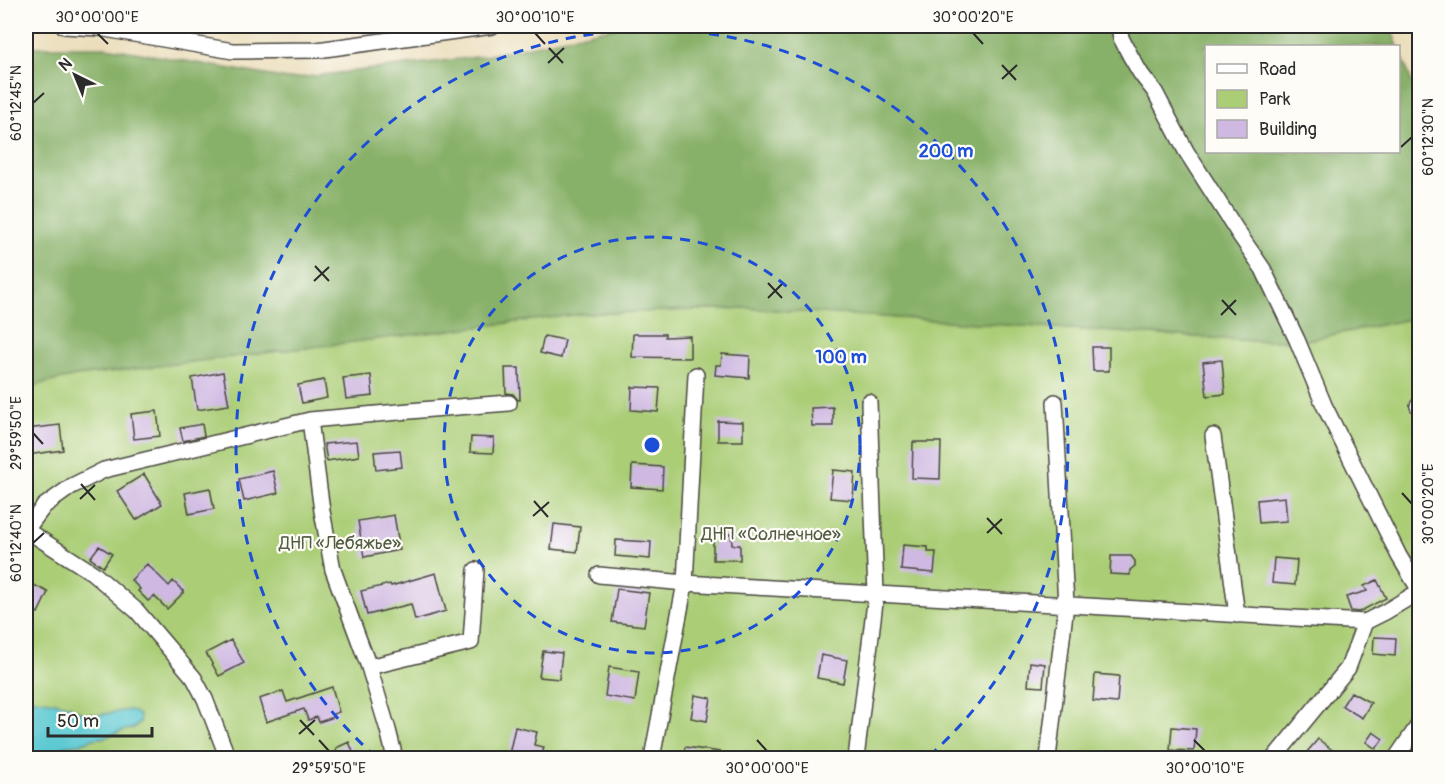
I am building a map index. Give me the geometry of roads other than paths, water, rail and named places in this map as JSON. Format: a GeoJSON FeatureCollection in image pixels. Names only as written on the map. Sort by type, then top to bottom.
{"type":"FeatureCollection","features":[{"type":"Feature","properties":{"kind":"street"},"geometry":{"type":"LineString","coordinates":[[64,26],[99,28],[233,51],[318,50],[492,26]]}},
{"type":"Feature","properties":{"kind":"street"},"geometry":{"type":"LineString","coordinates":[[599,575],[876,594],[1365,622],[1419,591],[1324,405],[1263,268],[1186,151],[1155,92],[1131,57],[1121,38],[1119,26]]}},
{"type":"Feature","properties":{"kind":"street"},"geometry":{"type":"LineString","coordinates":[[652,759],[685,582],[696,375]]}},
{"type":"Feature","properties":{"kind":"street"},"geometry":{"type":"LineString","coordinates":[[856,759],[876,594],[869,402]]}},
{"type":"Feature","properties":{"kind":"street"},"geometry":{"type":"LineString","coordinates":[[1048,759],[1066,604],[1055,402]]}},
{"type":"Feature","properties":{"kind":"street"},"geometry":{"type":"LineString","coordinates":[[226,759],[205,699],[194,678],[137,611],[93,573],[26,530],[44,506],[72,486],[104,470],[310,420],[509,403]]}},
{"type":"Feature","properties":{"kind":"street"},"geometry":{"type":"LineString","coordinates":[[310,420],[322,511],[333,570],[369,667],[395,759]]}},
{"type":"Feature","properties":{"kind":"street"},"geometry":{"type":"LineString","coordinates":[[1213,436],[1237,615]]}},
{"type":"Feature","properties":{"kind":"street"},"geometry":{"type":"LineString","coordinates":[[369,667],[471,642],[476,570]]}},
{"type":"Feature","properties":{"kind":"street"},"geometry":{"type":"LineString","coordinates":[[1274,759],[1348,668],[1365,622]]}},
{"type":"Feature","properties":{"kind":"street"},"geometry":{"type":"LineString","coordinates":[[1396,759],[1419,723]]}},
{"type":"Feature","properties":{"kind":"water"},"geometry":{"type":"Polygon","coordinates":[[[26,697],[70,706],[81,713],[98,715],[130,710],[139,715],[140,722],[134,728],[80,744],[67,745],[42,756],[26,754],[26,697]]]}},
{"type":"Feature","properties":{"kind":"park label","name":"ДНП «Солнечное»"},"geometry":{"type":"Point","coordinates":[771,534]}},
{"type":"Feature","properties":{"kind":"park label","name":"ДНП «Лебяжье»"},"geometry":{"type":"Point","coordinates":[340,543]}}]}
